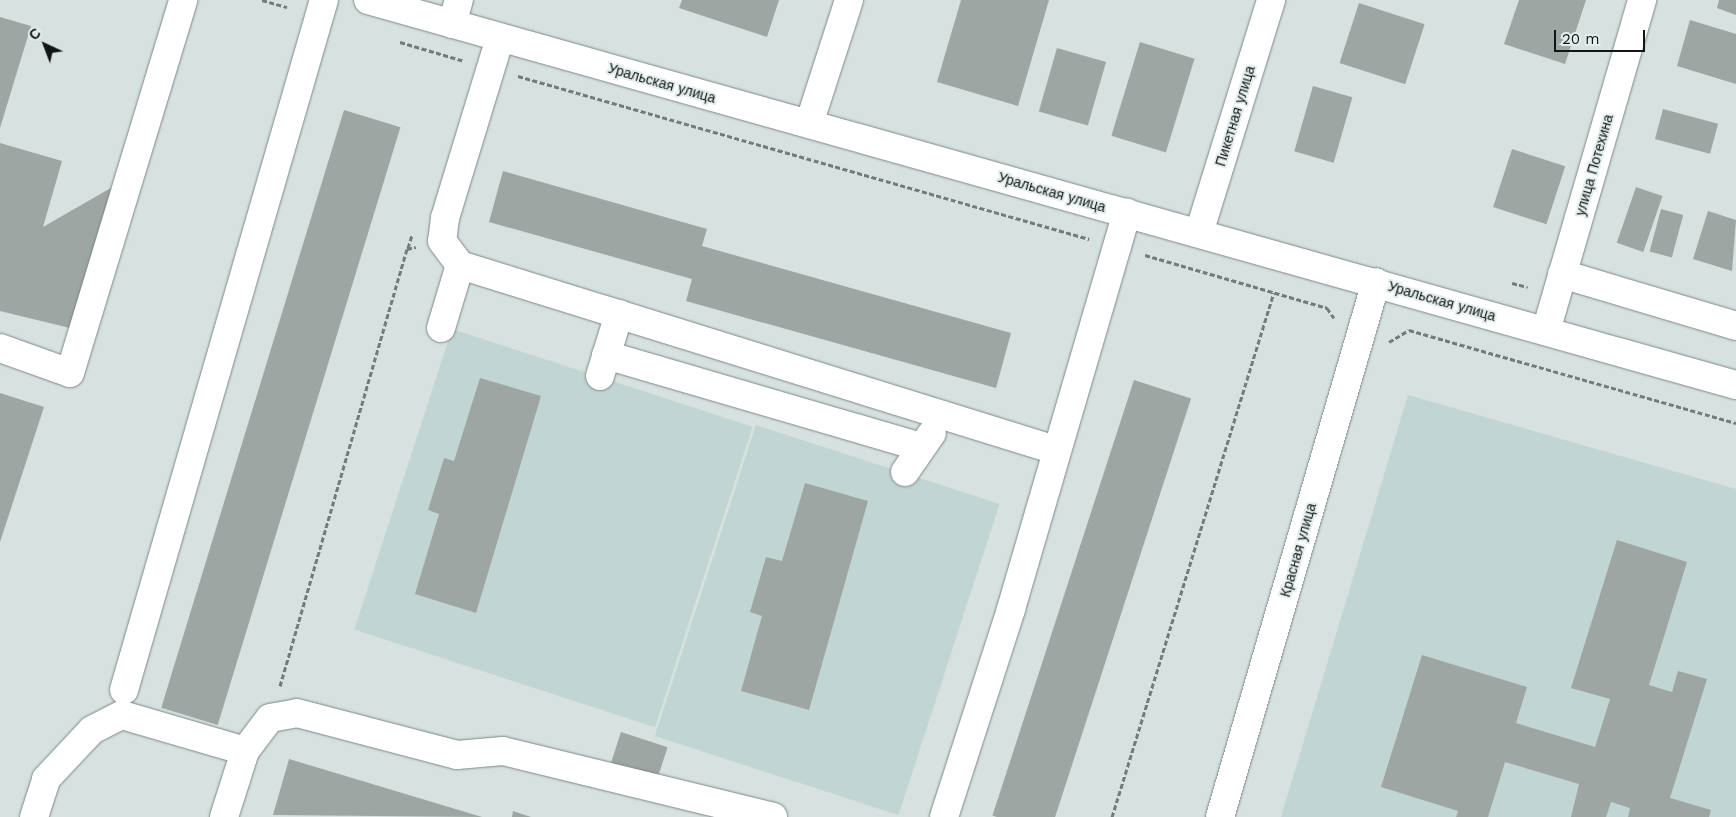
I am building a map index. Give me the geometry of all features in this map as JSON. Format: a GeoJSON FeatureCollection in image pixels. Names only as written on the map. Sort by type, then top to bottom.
{"type":"FeatureCollection","features":[{"type":"Feature","properties":{"kind":"street"},"geometry":{"type":"LineString","coordinates":[[0,348],[70,373],[183,0]]}},
{"type":"Feature","properties":{"kind":"street"},"geometry":{"type":"LineString","coordinates":[[124,690],[324,0]]}},
{"type":"Feature","properties":{"kind":"street","name":"Уральская улица"},"geometry":{"type":"LineString","coordinates":[[368,0],[456,12],[500,38],[1376,282],[1736,385]]}},
{"type":"Feature","properties":{"kind":"street"},"geometry":{"type":"LineString","coordinates":[[809,124],[849,0]]}},
{"type":"Feature","properties":{"kind":"street","name":"Пикетная улица"},"geometry":{"type":"LineString","coordinates":[[1199,233],[1271,0]]}},
{"type":"Feature","properties":{"kind":"street","name":"улица Потехина"},"geometry":{"type":"LineString","coordinates":[[1546,331],[1642,0]]}},
{"type":"Feature","properties":{"kind":"street"},"geometry":{"type":"LineString","coordinates":[[500,38],[442,241],[460,265],[944,418],[1055,450]]}},
{"type":"Feature","properties":{"kind":"street"},"geometry":{"type":"LineString","coordinates":[[944,817],[1008,618],[1055,450],[1127,213]]}},
{"type":"Feature","properties":{"kind":"street"},"geometry":{"type":"LineString","coordinates":[[441,328],[460,265]]}},
{"type":"Feature","properties":{"kind":"street"},"geometry":{"type":"LineString","coordinates":[[1562,274],[1736,326]]}},
{"type":"Feature","properties":{"kind":"street","name":"Красная улица"},"geometry":{"type":"LineString","coordinates":[[1220,817],[1376,282]]}},
{"type":"Feature","properties":{"kind":"street"},"geometry":{"type":"LineString","coordinates":[[619,314],[603,366],[921,447]]}},
{"type":"Feature","properties":{"kind":"street"},"geometry":{"type":"LineString","coordinates":[[905,472],[921,447],[944,418]]}},
{"type":"Feature","properties":{"kind":"street"},"geometry":{"type":"LineString","coordinates":[[224,817],[245,751],[270,718],[296,713],[327,718],[457,754],[503,751],[773,817]]}},
{"type":"Feature","properties":{"kind":"street"},"geometry":{"type":"LineString","coordinates":[[34,817],[46,779],[92,730],[122,714],[245,751]]}},
{"type":"Feature","properties":{"kind":"path"},"geometry":{"type":"LineString","coordinates":[[262,0],[287,8]]}},
{"type":"Feature","properties":{"kind":"path"},"geometry":{"type":"LineString","coordinates":[[390,39],[466,62]]}},
{"type":"Feature","properties":{"kind":"path"},"geometry":{"type":"LineString","coordinates":[[270,718],[407,249],[442,241]]}},
{"type":"Feature","properties":{"kind":"path"},"geometry":{"type":"LineString","coordinates":[[1112,817],[1274,292]]}},
{"type":"Feature","properties":{"kind":"shaded area"},"geometry":{"type":"Polygon","coordinates":[[[452,329],[753,427],[655,727],[354,630],[452,329]]]}},
{"type":"Feature","properties":{"kind":"shaded area"},"geometry":{"type":"Polygon","coordinates":[[[1408,395],[1736,489],[1736,817],[1281,817],[1408,395]]]}},
{"type":"Feature","properties":{"kind":"shaded area"},"geometry":{"type":"Polygon","coordinates":[[[756,425],[999,504],[898,815],[655,736],[756,425]]]}},
{"type":"Feature","properties":{"kind":"building"},"geometry":{"type":"Polygon","coordinates":[[[682,0],[779,0],[767,37],[679,8],[682,0]]]}},
{"type":"Feature","properties":{"kind":"building"},"geometry":{"type":"Polygon","coordinates":[[[961,0],[1049,0],[1018,106],[937,82],[961,0]]]}},
{"type":"Feature","properties":{"kind":"building"},"geometry":{"type":"Polygon","coordinates":[[[1519,0],[1586,0],[1565,64],[1504,44],[1519,0]]]}},
{"type":"Feature","properties":{"kind":"building"},"geometry":{"type":"Polygon","coordinates":[[[1719,0],[1736,0],[1736,15],[1717,8],[1719,0]]]}},
{"type":"Feature","properties":{"kind":"building"},"geometry":{"type":"Polygon","coordinates":[[[1359,3],[1425,24],[1405,84],[1340,63],[1359,3]]]}},
{"type":"Feature","properties":{"kind":"building"},"geometry":{"type":"Polygon","coordinates":[[[0,17],[31,26],[0,128],[0,17]]]}},
{"type":"Feature","properties":{"kind":"building"},"geometry":{"type":"Polygon","coordinates":[[[1690,20],[1736,34],[1736,84],[1677,66],[1690,20]]]}},
{"type":"Feature","properties":{"kind":"building"},"geometry":{"type":"Polygon","coordinates":[[[1140,42],[1195,59],[1166,152],[1111,136],[1140,42]]]}},
{"type":"Feature","properties":{"kind":"building"},"geometry":{"type":"Polygon","coordinates":[[[1057,48],[1106,62],[1088,126],[1039,111],[1057,48]]]}},
{"type":"Feature","properties":{"kind":"building"},"geometry":{"type":"Polygon","coordinates":[[[1313,86],[1352,97],[1334,163],[1294,151],[1313,86]]]}},
{"type":"Feature","properties":{"kind":"building"},"geometry":{"type":"Polygon","coordinates":[[[1663,109],[1718,124],[1710,154],[1655,139],[1663,109]]]}},
{"type":"Feature","properties":{"kind":"building"},"geometry":{"type":"Polygon","coordinates":[[[344,110],[400,127],[218,725],[161,708],[344,110]]]}},
{"type":"Feature","properties":{"kind":"building"},"geometry":{"type":"Polygon","coordinates":[[[0,143],[62,161],[43,227],[116,185],[74,329],[0,311],[0,143]]]}},
{"type":"Feature","properties":{"kind":"building"},"geometry":{"type":"Polygon","coordinates":[[[1512,149],[1565,166],[1546,224],[1493,207],[1512,149]]]}},
{"type":"Feature","properties":{"kind":"building"},"geometry":{"type":"Polygon","coordinates":[[[503,171],[707,229],[702,246],[1011,333],[996,388],[686,301],[692,279],[489,222],[503,171]]]}},
{"type":"Feature","properties":{"kind":"building"},"geometry":{"type":"Polygon","coordinates":[[[1636,187],[1662,196],[1643,252],[1617,243],[1636,187]]]}},
{"type":"Feature","properties":{"kind":"building"},"geometry":{"type":"Polygon","coordinates":[[[1661,209],[1683,215],[1672,257],[1650,252],[1661,209]]]}},
{"type":"Feature","properties":{"kind":"building"},"geometry":{"type":"Polygon","coordinates":[[[1708,211],[1736,220],[1732,271],[1693,259],[1708,211]]]}},
{"type":"Feature","properties":{"kind":"building"},"geometry":{"type":"Polygon","coordinates":[[[480,378],[541,396],[476,613],[415,594],[439,514],[428,510],[444,458],[454,461],[480,378]]]}},
{"type":"Feature","properties":{"kind":"building"},"geometry":{"type":"Polygon","coordinates":[[[1134,380],[1191,399],[1055,817],[992,816],[1134,380]]]}},
{"type":"Feature","properties":{"kind":"building"},"geometry":{"type":"Polygon","coordinates":[[[0,393],[44,407],[0,542],[0,393]]]}},
{"type":"Feature","properties":{"kind":"building"},"geometry":{"type":"Polygon","coordinates":[[[805,483],[868,501],[809,710],[741,691],[762,616],[750,612],[766,557],[782,561],[805,483]]]}},
{"type":"Feature","properties":{"kind":"building"},"geometry":{"type":"Polygon","coordinates":[[[1617,540],[1687,562],[1649,685],[1672,692],[1678,671],[1707,679],[1670,798],[1711,810],[1709,817],[1628,817],[1630,808],[1611,802],[1606,817],[1571,817],[1579,784],[1505,762],[1488,817],[1456,817],[1458,811],[1381,787],[1422,655],[1527,687],[1516,723],[1595,747],[1610,699],[1571,688],[1617,540]]]}},
{"type":"Feature","properties":{"kind":"building"},"geometry":{"type":"Polygon","coordinates":[[[621,732],[668,747],[658,778],[611,762],[621,732]]]}},
{"type":"Feature","properties":{"kind":"building"},"geometry":{"type":"Polygon","coordinates":[[[289,759],[482,817],[273,815],[289,759]]]}},
{"type":"Feature","properties":{"kind":"building"},"geometry":{"type":"Polygon","coordinates":[[[513,811],[531,817],[512,817],[513,811]]]}}]}
